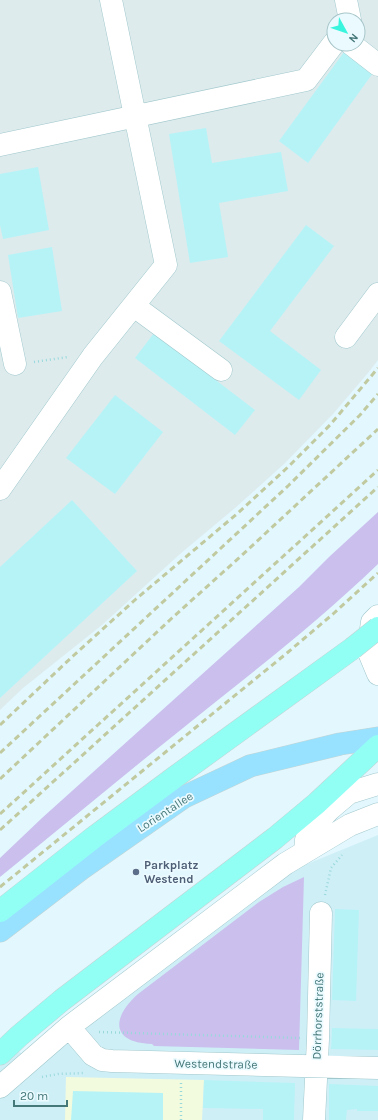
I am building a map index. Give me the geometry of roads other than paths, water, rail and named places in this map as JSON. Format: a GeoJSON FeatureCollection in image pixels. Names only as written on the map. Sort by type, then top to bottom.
{"type":"FeatureCollection","features":[{"type":"Feature","properties":{"kind":"highway"},"geometry":{"type":"LineString","coordinates":[[0,911],[174,777],[353,648],[378,628]]}},
{"type":"Feature","properties":{"kind":"highway"},"geometry":{"type":"LineString","coordinates":[[0,1054],[62,1000],[275,838],[317,803],[378,746]]}},
{"type":"Feature","properties":{"kind":"main road","name":"Lorientallee"},"geometry":{"type":"LineString","coordinates":[[0,931],[81,869],[184,797],[250,766],[340,744],[378,738]]}},
{"type":"Feature","properties":{"kind":"street"},"geometry":{"type":"LineString","coordinates":[[0,489],[93,356],[166,265],[111,0]]}},
{"type":"Feature","properties":{"kind":"street"},"geometry":{"type":"LineString","coordinates":[[346,0],[348,12]]}},
{"type":"Feature","properties":{"kind":"street"},"geometry":{"type":"LineString","coordinates":[[0,145],[306,80],[327,52]]}},
{"type":"Feature","properties":{"kind":"street"},"geometry":{"type":"LineString","coordinates":[[361,52],[378,65]]}},
{"type":"Feature","properties":{"kind":"street"},"geometry":{"type":"LineString","coordinates":[[0,292],[15,364]]}},
{"type":"Feature","properties":{"kind":"street"},"geometry":{"type":"LineString","coordinates":[[346,337],[378,294]]}},
{"type":"Feature","properties":{"kind":"street"},"geometry":{"type":"LineString","coordinates":[[134,306],[221,370]]}},
{"type":"Feature","properties":{"kind":"street"},"geometry":{"type":"LineString","coordinates":[[378,616],[372,622],[368,650],[378,674]]}},
{"type":"Feature","properties":{"kind":"street"},"geometry":{"type":"LineString","coordinates":[[305,851],[307,835],[310,830],[330,810],[349,793],[378,784]]}},
{"type":"Feature","properties":{"kind":"street"},"geometry":{"type":"LineString","coordinates":[[0,1087],[68,1027],[285,864],[350,825],[378,814]]}},
{"type":"Feature","properties":{"kind":"street","name":"Dörrhorststraße"},"geometry":{"type":"LineString","coordinates":[[314,1120],[318,1038],[321,913]]}},
{"type":"Feature","properties":{"kind":"street","name":"Westendstraße"},"geometry":{"type":"LineString","coordinates":[[68,1027],[93,1055],[102,1060],[112,1062],[378,1068]]}},
{"type":"Feature","properties":{"kind":"railway"},"geometry":{"type":"LineString","coordinates":[[0,725],[136,599],[238,513],[288,467],[330,425],[378,368]]}},
{"type":"Feature","properties":{"kind":"railway"},"geometry":{"type":"LineString","coordinates":[[0,753],[289,485],[360,415],[378,394]]}},
{"type":"Feature","properties":{"kind":"railway"},"geometry":{"type":"LineString","coordinates":[[0,779],[172,618],[378,429]]}},
{"type":"Feature","properties":{"kind":"railway"},"geometry":{"type":"LineString","coordinates":[[0,814],[378,470]]}},
{"type":"Feature","properties":{"kind":"railway"},"geometry":{"type":"LineString","coordinates":[[0,830],[378,487]]}},
{"type":"Feature","properties":{"kind":"railway"},"geometry":{"type":"LineString","coordinates":[[0,887],[287,653],[378,573]]}},
{"type":"Feature","properties":{"kind":"place","name":"Parkplatz Westend"},"geometry":{"type":"Point","coordinates":[136,872]}}]}
